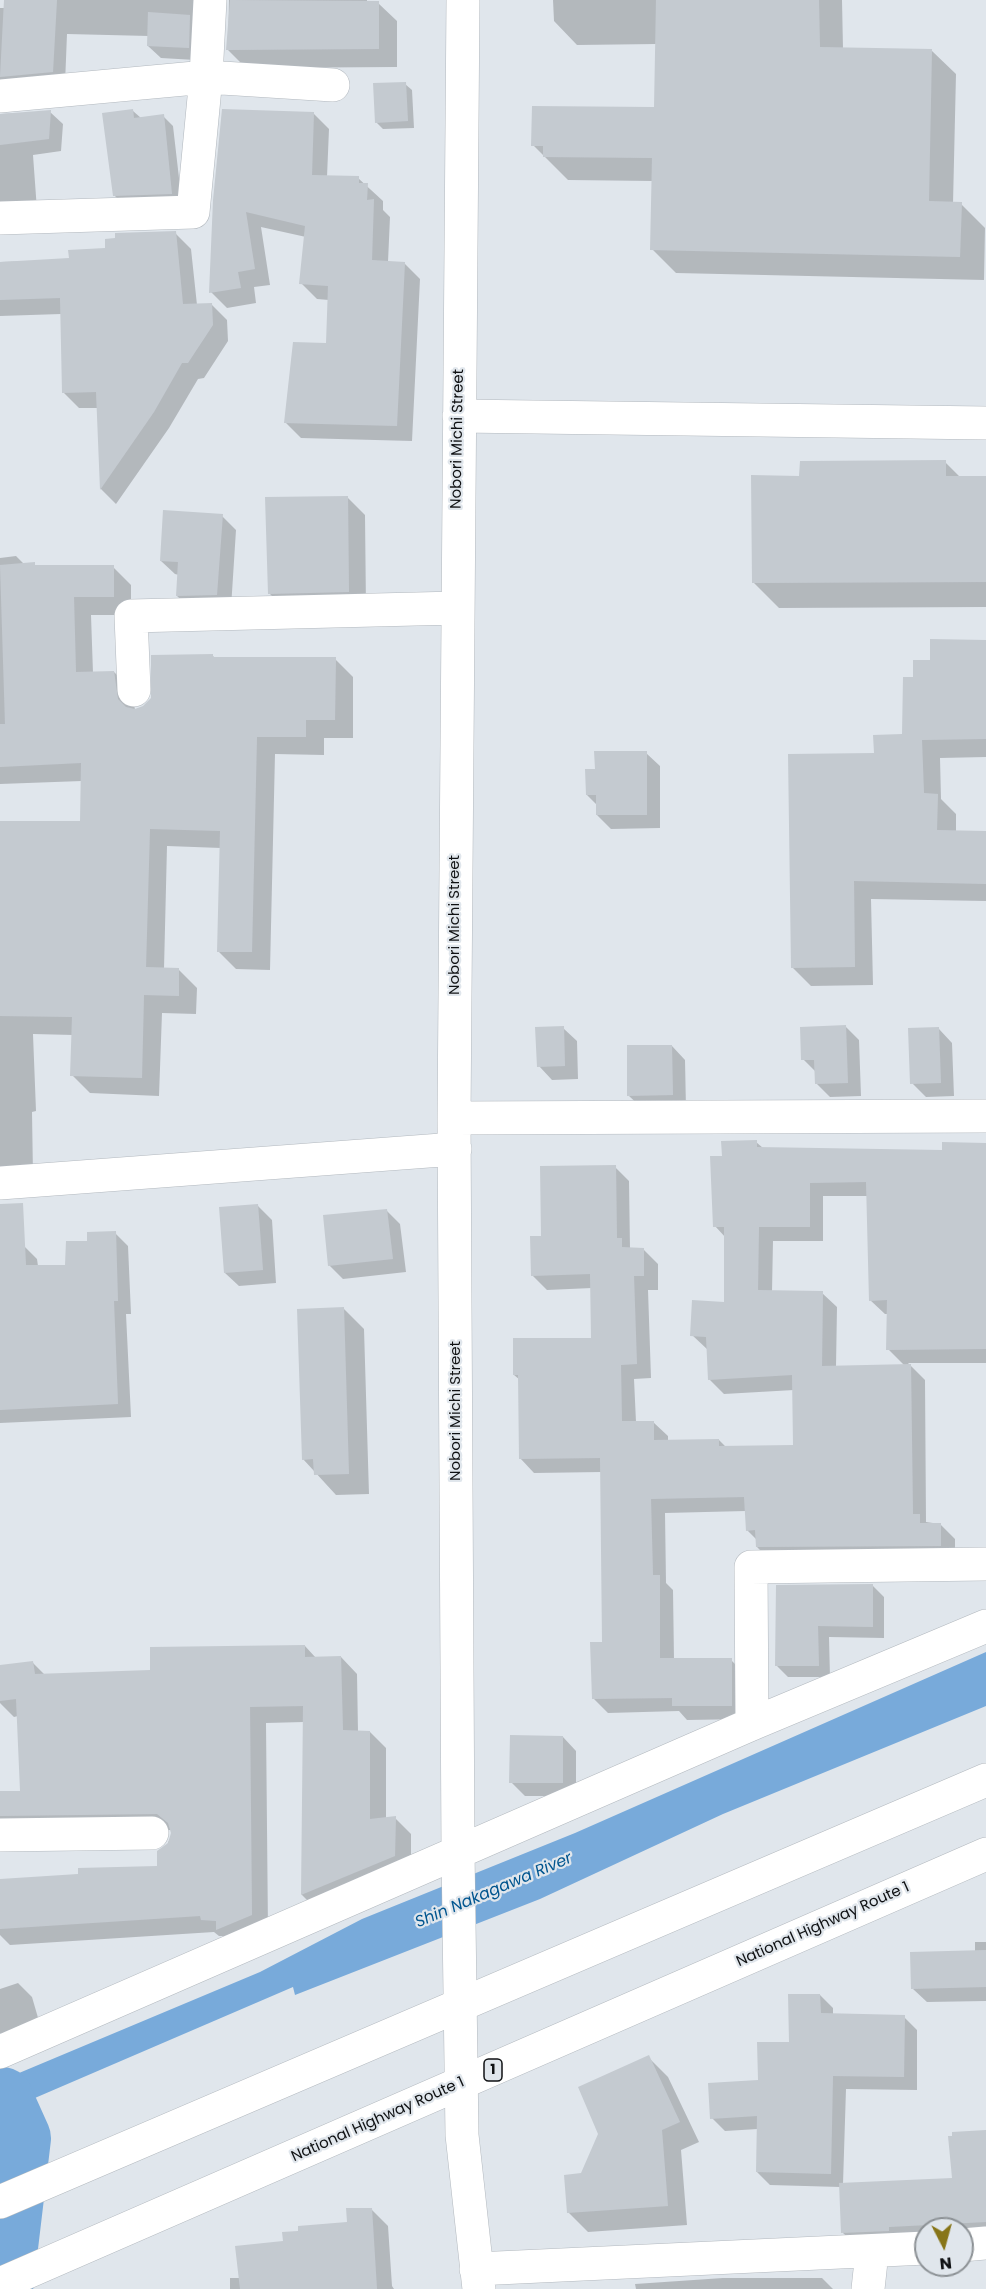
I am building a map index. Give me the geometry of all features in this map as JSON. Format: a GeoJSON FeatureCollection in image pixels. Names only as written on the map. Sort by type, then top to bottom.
{"type":"FeatureCollection","features":[{"type":"Feature","properties":{"kind":"main road"},"geometry":{"type":"LineString","coordinates":[[0,218],[193,212],[206,77],[210,0]]}},
{"type":"Feature","properties":{"kind":"main road","name":"Nobori Michi Street"},"geometry":{"type":"LineString","coordinates":[[463,0],[456,608],[454,1134],[458,1851],[462,2135],[478,2279]]}},
{"type":"Feature","properties":{"kind":"main road"},"geometry":{"type":"LineString","coordinates":[[0,96],[206,77],[333,85]]}},
{"type":"Feature","properties":{"kind":"main road"},"geometry":{"type":"LineString","coordinates":[[459,416],[986,423]]}},
{"type":"Feature","properties":{"kind":"main road"},"geometry":{"type":"LineString","coordinates":[[134,690],[131,616],[456,608]]}},
{"type":"Feature","properties":{"kind":"main road"},"geometry":{"type":"LineString","coordinates":[[0,1183],[454,1134],[986,1116]]}},
{"type":"Feature","properties":{"kind":"main road"},"geometry":{"type":"LineString","coordinates":[[752,1724],[751,1567],[986,1564]]}},
{"type":"Feature","properties":{"kind":"main road"},"geometry":{"type":"LineString","coordinates":[[0,2052],[458,1851],[986,1626]]}},
{"type":"Feature","properties":{"kind":"main road"},"geometry":{"type":"LineString","coordinates":[[0,2202],[459,1992],[986,1780]]}},
{"type":"Feature","properties":{"kind":"main road"},"geometry":{"type":"LineString","coordinates":[[0,1835],[152,1833]]}},
{"type":"Feature","properties":{"kind":"main road","name":"National Highway Route 1"},"geometry":{"type":"LineString","coordinates":[[13,2283],[986,1854]]}},
{"type":"Feature","properties":{"kind":"main road"},"geometry":{"type":"LineString","coordinates":[[478,2279],[618,2276],[914,2249]]}},
{"type":"Feature","properties":{"kind":"main road"},"geometry":{"type":"LineString","coordinates":[[868,2289],[872,2252]]}},
{"type":"Feature","properties":{"kind":"water","name":"Shin Nakagawa River"},"geometry":{"type":"Polygon","coordinates":[[[986,1652],[986,1706],[723,1814],[540,1899],[295,1995],[293,1987],[0,2113],[0,2081],[260,1972],[362,1919],[575,1833],[986,1652]]]}},
{"type":"Feature","properties":{"kind":"building"},"geometry":{"type":"Polygon","coordinates":[[[4,0],[57,0],[53,72],[0,77],[4,0]]]}},
{"type":"Feature","properties":{"kind":"building"},"geometry":{"type":"Polygon","coordinates":[[[230,0],[379,1],[379,49],[226,50],[230,0]]]}},
{"type":"Feature","properties":{"kind":"building"},"geometry":{"type":"Polygon","coordinates":[[[656,0],[819,0],[820,47],[932,49],[929,201],[962,202],[960,257],[650,250],[652,158],[543,157],[543,146],[531,146],[532,106],[654,107],[656,0]]]}},
{"type":"Feature","properties":{"kind":"building"},"geometry":{"type":"Polygon","coordinates":[[[148,12],[190,15],[189,48],[147,46],[148,12]]]}},
{"type":"Feature","properties":{"kind":"building"},"geometry":{"type":"Polygon","coordinates":[[[406,82],[408,121],[375,123],[373,83],[406,82]]]}},
{"type":"Feature","properties":{"kind":"building"},"geometry":{"type":"Polygon","coordinates":[[[133,109],[134,118],[164,114],[172,194],[113,196],[102,113],[133,109]]]}},
{"type":"Feature","properties":{"kind":"building"},"geometry":{"type":"Polygon","coordinates":[[[222,109],[314,112],[312,175],[359,176],[359,183],[368,183],[367,200],[374,199],[372,260],[405,262],[397,426],[284,423],[293,342],[326,343],[328,286],[299,284],[305,226],[246,212],[255,269],[238,272],[241,288],[209,293],[213,200],[222,109]]]}},
{"type":"Feature","properties":{"kind":"building"},"geometry":{"type":"Polygon","coordinates":[[[51,110],[49,139],[0,145],[0,114],[51,110]]]}},
{"type":"Feature","properties":{"kind":"building"},"geometry":{"type":"Polygon","coordinates":[[[176,231],[183,304],[212,303],[213,325],[188,363],[182,363],[154,412],[100,490],[96,392],[62,393],[60,298],[0,300],[0,262],[69,258],[68,250],[105,248],[105,239],[115,238],[115,233],[176,231]]]}},
{"type":"Feature","properties":{"kind":"building"},"geometry":{"type":"Polygon","coordinates":[[[946,460],[946,476],[986,476],[986,582],[752,583],[751,475],[799,476],[800,461],[946,460]]]}},
{"type":"Feature","properties":{"kind":"building"},"geometry":{"type":"Polygon","coordinates":[[[348,496],[349,592],[268,594],[265,497],[348,496]]]}},
{"type":"Feature","properties":{"kind":"building"},"geometry":{"type":"Polygon","coordinates":[[[163,510],[223,514],[217,595],[176,596],[178,562],[160,561],[163,510]]]}},
{"type":"Feature","properties":{"kind":"building"},"geometry":{"type":"Polygon","coordinates":[[[35,562],[35,565],[114,565],[114,597],[74,597],[76,672],[114,671],[118,699],[126,707],[135,709],[143,706],[151,698],[151,655],[336,657],[335,720],[306,720],[306,737],[257,737],[252,952],[217,952],[220,831],[150,829],[146,967],[179,968],[179,996],[144,995],[142,1078],[70,1076],[72,1017],[0,1016],[0,821],[80,821],[81,763],[0,767],[0,724],[5,724],[0,565],[35,562]]]}},
{"type":"Feature","properties":{"kind":"building"},"geometry":{"type":"Polygon","coordinates":[[[930,639],[986,640],[986,739],[922,740],[924,793],[938,794],[937,830],[986,831],[986,884],[854,881],[855,967],[791,968],[788,754],[874,753],[873,735],[902,734],[903,677],[913,677],[913,660],[930,660],[930,639]]]}},
{"type":"Feature","properties":{"kind":"building"},"geometry":{"type":"Polygon","coordinates":[[[594,751],[647,751],[647,815],[596,815],[596,795],[586,795],[585,769],[595,769],[594,751]]]}},
{"type":"Feature","properties":{"kind":"building"},"geometry":{"type":"Polygon","coordinates":[[[846,1025],[848,1083],[815,1084],[814,1060],[801,1060],[800,1027],[846,1025]]]}},
{"type":"Feature","properties":{"kind":"building"},"geometry":{"type":"Polygon","coordinates":[[[564,1026],[565,1066],[537,1067],[535,1027],[564,1026]]]}},
{"type":"Feature","properties":{"kind":"building"},"geometry":{"type":"Polygon","coordinates":[[[939,1027],[941,1083],[910,1084],[908,1028],[939,1027]]]}},
{"type":"Feature","properties":{"kind":"building"},"geometry":{"type":"Polygon","coordinates":[[[627,1045],[672,1045],[673,1095],[627,1096],[627,1045]]]}},
{"type":"Feature","properties":{"kind":"building"},"geometry":{"type":"Polygon","coordinates":[[[757,1140],[757,1147],[942,1150],[942,1142],[986,1143],[986,1349],[886,1350],[887,1300],[869,1301],[866,1182],[810,1183],[810,1227],[759,1227],[758,1290],[823,1291],[822,1366],[911,1364],[913,1514],[920,1514],[920,1523],[941,1523],[941,1546],[756,1547],[755,1530],[746,1531],[744,1497],[651,1499],[653,1575],[660,1575],[660,1658],[732,1658],[732,1706],[672,1706],[672,1698],[592,1699],[590,1642],[602,1642],[600,1458],[519,1459],[518,1375],[513,1375],[513,1338],[591,1338],[590,1274],[531,1276],[530,1236],[541,1236],[540,1166],[616,1165],[617,1238],[622,1238],[622,1247],[644,1248],[644,1276],[634,1276],[637,1364],[621,1365],[622,1421],[654,1421],[654,1440],[719,1439],[719,1446],[793,1445],[792,1375],[708,1380],[706,1337],[690,1336],[692,1300],[724,1302],[724,1227],[713,1227],[710,1156],[722,1156],[721,1141],[757,1140]]]}},
{"type":"Feature","properties":{"kind":"building"},"geometry":{"type":"Polygon","coordinates":[[[23,1203],[26,1265],[65,1265],[66,1241],[87,1241],[87,1232],[116,1231],[118,1301],[114,1301],[118,1404],[0,1410],[0,1204],[23,1203]]]}},
{"type":"Feature","properties":{"kind":"building"},"geometry":{"type":"Polygon","coordinates":[[[258,1204],[263,1270],[224,1273],[219,1207],[258,1204]]]}},
{"type":"Feature","properties":{"kind":"building"},"geometry":{"type":"Polygon","coordinates":[[[387,1209],[393,1259],[328,1266],[323,1215],[387,1209]]]}},
{"type":"Feature","properties":{"kind":"building"},"geometry":{"type":"Polygon","coordinates":[[[344,1307],[349,1474],[314,1475],[313,1459],[302,1460],[297,1309],[344,1307]]]}},
{"type":"Feature","properties":{"kind":"building"},"geometry":{"type":"Polygon","coordinates":[[[873,1584],[873,1627],[818,1626],[819,1666],[775,1666],[776,1585],[873,1584]]]}},
{"type":"Feature","properties":{"kind":"building"},"geometry":{"type":"Polygon","coordinates":[[[305,1645],[305,1657],[341,1656],[343,1730],[370,1731],[370,1819],[396,1816],[395,1856],[301,1895],[303,1706],[250,1707],[252,1915],[216,1930],[216,1921],[201,1920],[200,1916],[0,1929],[0,1879],[78,1874],[78,1868],[157,1866],[157,1851],[168,1843],[171,1833],[168,1823],[157,1814],[0,1816],[0,1791],[20,1791],[16,1699],[0,1701],[0,1665],[33,1661],[35,1674],[150,1670],[150,1647],[305,1645]]]}},
{"type":"Feature","properties":{"kind":"building"},"geometry":{"type":"Polygon","coordinates":[[[510,1735],[563,1736],[563,1783],[509,1783],[510,1735]]]}},
{"type":"Feature","properties":{"kind":"building"},"geometry":{"type":"Polygon","coordinates":[[[986,1950],[986,1987],[911,1989],[910,1952],[986,1950]]]}},
{"type":"Feature","properties":{"kind":"building"},"geometry":{"type":"Polygon","coordinates":[[[788,1994],[820,1994],[821,2013],[905,2015],[904,2077],[833,2076],[831,2174],[756,2172],[757,2116],[710,2119],[708,2083],[758,2080],[757,2042],[789,2042],[788,1994]]]}},
{"type":"Feature","properties":{"kind":"building"},"geometry":{"type":"Polygon","coordinates":[[[649,2055],[680,2122],[662,2130],[668,2206],[567,2213],[564,2175],[581,2173],[598,2134],[578,2087],[649,2055]]]}},
{"type":"Feature","properties":{"kind":"building"},"geometry":{"type":"Polygon","coordinates":[[[986,2130],[986,2222],[974,2223],[974,2217],[914,2217],[914,2226],[889,2227],[889,2231],[841,2233],[839,2183],[952,2178],[948,2136],[952,2136],[952,2132],[986,2130]]]}},
{"type":"Feature","properties":{"kind":"building"},"geometry":{"type":"Polygon","coordinates":[[[346,2208],[372,2208],[377,2289],[240,2289],[235,2246],[283,2241],[282,2232],[298,2231],[298,2226],[347,2222],[346,2208]]]}},
{"type":"Feature","properties":{"kind":"waterway"},"geometry":{"type":"LineString","coordinates":[[2,2098],[20,2138],[2,2289]]}}]}
